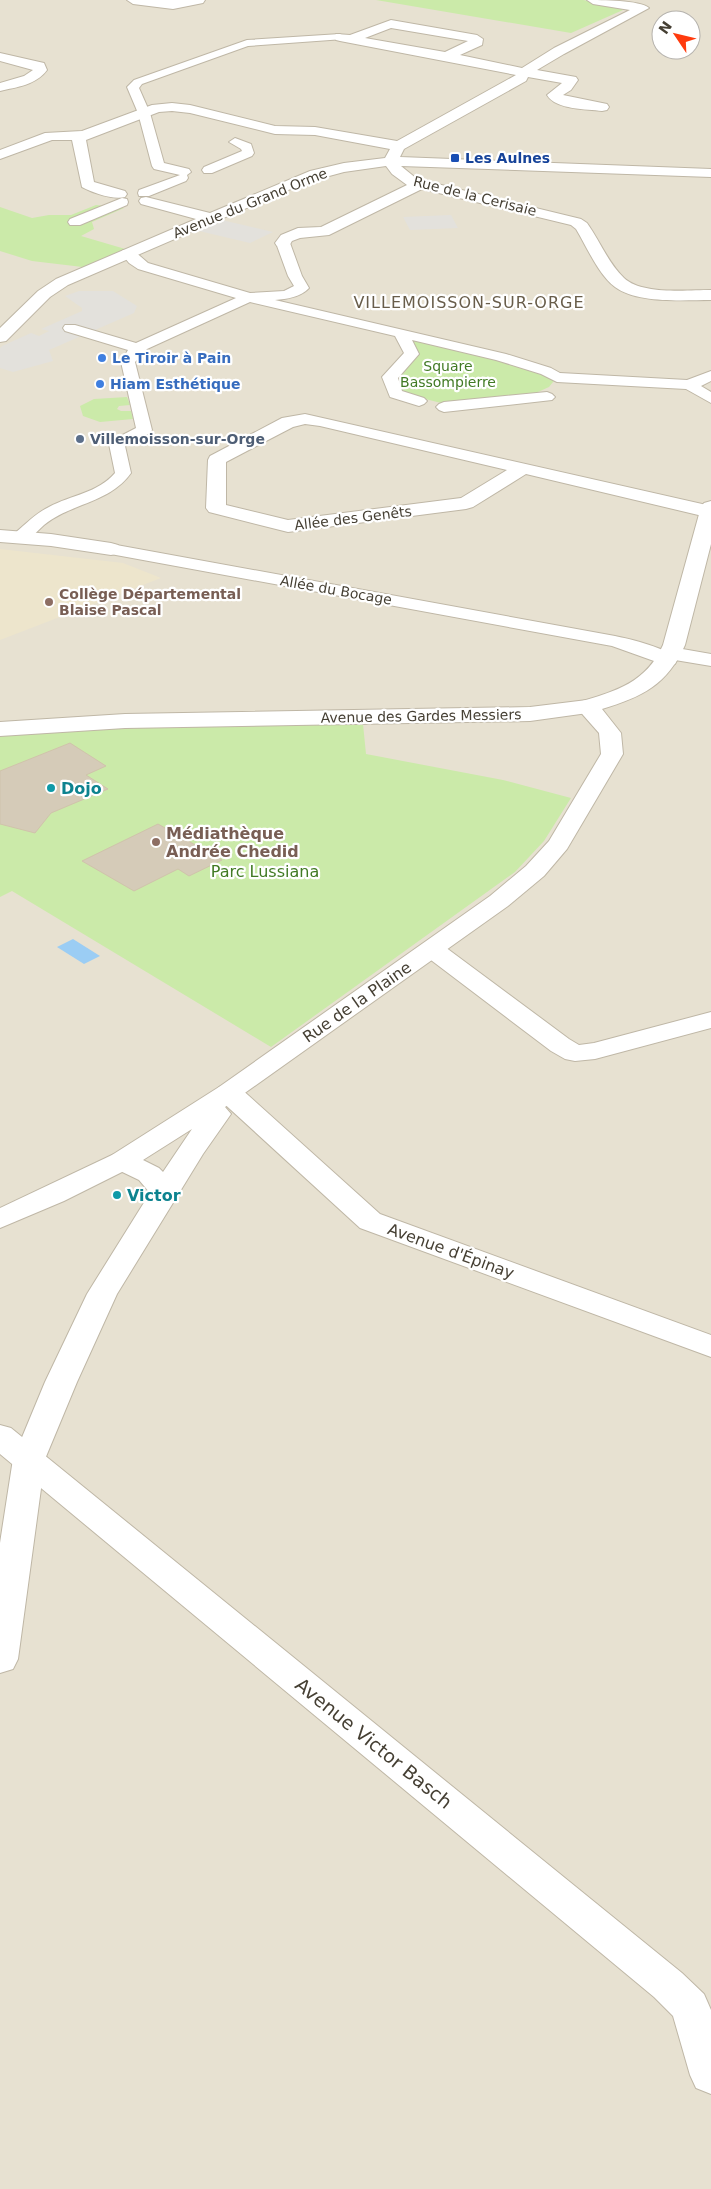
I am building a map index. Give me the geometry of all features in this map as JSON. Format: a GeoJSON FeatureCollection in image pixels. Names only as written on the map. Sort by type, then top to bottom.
{"type":"FeatureCollection","features":[{"type":"Feature","properties":{"kind":"street"},"geometry":{"type":"LineString","coordinates":[[133,0],[173,5],[200,0]]}},
{"type":"Feature","properties":{"kind":"street"},"geometry":{"type":"LineString","coordinates":[[390,161],[399,146],[507,86],[520,78],[525,72],[559,51],[643,8],[593,0]]}},
{"type":"Feature","properties":{"kind":"street"},"geometry":{"type":"LineString","coordinates":[[346,38],[391,24],[477,39],[477,42],[447,56]]}},
{"type":"Feature","properties":{"kind":"street"},"geometry":{"type":"LineString","coordinates":[[145,197],[184,175],[158,166],[144,113],[133,87],[138,82],[247,43],[346,38],[447,56],[571,80],[566,87],[554,95],[555,97],[564,101],[602,107]]}},
{"type":"Feature","properties":{"kind":"street"},"geometry":{"type":"LineString","coordinates":[[0,56],[31,63],[39,66],[40,70],[33,77],[0,87]]}},
{"type":"Feature","properties":{"kind":"street"},"geometry":{"type":"LineString","coordinates":[[0,155],[50,136],[83,135],[157,108],[182,108],[275,130],[315,131],[399,146]]}},
{"type":"Feature","properties":{"kind":"street"},"geometry":{"type":"LineString","coordinates":[[208,170],[248,153],[247,147],[235,142],[227,126],[239,121]]}},
{"type":"Feature","properties":{"kind":"street"},"geometry":{"type":"LineString","coordinates":[[83,135],[78,141],[87,184],[121,198],[145,197],[211,218]]}},
{"type":"Feature","properties":{"kind":"street","name":"Avenue du Grand Orme"},"geometry":{"type":"LineString","coordinates":[[0,338],[53,287],[76,274],[317,173],[390,161],[711,173]]}},
{"type":"Feature","properties":{"kind":"street","name":"Rue de la Cerisaie"},"geometry":{"type":"LineString","coordinates":[[390,161],[406,179],[419,185],[576,222],[582,226],[621,284],[632,290],[648,293],[711,296]]}},
{"type":"Feature","properties":{"kind":"street"},"geometry":{"type":"LineString","coordinates":[[21,537],[36,523],[55,510],[94,495],[116,483],[123,473],[117,444],[144,430],[128,362],[131,356],[139,349],[202,316],[248,297],[286,295],[302,288],[295,276],[283,243],[286,238],[298,233],[324,232],[419,185]]}},
{"type":"Feature","properties":{"kind":"street"},"geometry":{"type":"LineString","coordinates":[[76,222],[121,198]]}},
{"type":"Feature","properties":{"kind":"street"},"geometry":{"type":"LineString","coordinates":[[324,232],[328,238],[342,244]]}},
{"type":"Feature","properties":{"kind":"street"},"geometry":{"type":"LineString","coordinates":[[128,253],[143,266],[248,297],[501,357],[546,371],[557,378],[689,385],[711,376]]}},
{"type":"Feature","properties":{"kind":"street"},"geometry":{"type":"LineString","coordinates":[[70,328],[139,349]]}},
{"type":"Feature","properties":{"kind":"street"},"geometry":{"type":"LineString","coordinates":[[400,332],[412,354],[390,377],[395,394],[419,401]]}},
{"type":"Feature","properties":{"kind":"street"},"geometry":{"type":"LineString","coordinates":[[689,385],[711,398]]}},
{"type":"Feature","properties":{"kind":"street"},"geometry":{"type":"LineString","coordinates":[[444,407],[547,397]]}},
{"type":"Feature","properties":{"kind":"street","name":"Allée des Genêts"},"geometry":{"type":"LineString","coordinates":[[523,468],[466,503],[384,514],[288,526],[216,508],[217,460],[288,422],[305,419],[711,510]]}},
{"type":"Feature","properties":{"kind":"street","name":"Avenue des Gardes Messiers"},"geometry":{"type":"LineString","coordinates":[[0,729],[125,721],[530,714],[587,707],[641,686],[659,673],[670,657],[711,510]]}},
{"type":"Feature","properties":{"kind":"street","name":"Allée du Bocage"},"geometry":{"type":"LineString","coordinates":[[0,536],[111,549],[615,641],[670,657]]}},
{"type":"Feature","properties":{"kind":"street"},"geometry":{"type":"LineString","coordinates":[[670,657],[711,660]]}},
{"type":"Feature","properties":{"kind":"street","name":"Rue de la Plaine"},"geometry":{"type":"LineString","coordinates":[[0,1219],[54,1195],[122,1161],[217,1100],[432,949],[513,889],[542,864],[559,844],[612,754],[614,743],[610,733],[587,707]]}},
{"type":"Feature","properties":{"kind":"street"},"geometry":{"type":"LineString","coordinates":[[432,949],[560,1045],[575,1053],[595,1052],[711,1020]]}},
{"type":"Feature","properties":{"kind":"street"},"geometry":{"type":"LineString","coordinates":[[0,1660],[29,1459],[61,1382],[102,1294],[190,1152],[217,1114],[217,1100]]}},
{"type":"Feature","properties":{"kind":"street","name":"Avenue d'Épinay"},"geometry":{"type":"LineString","coordinates":[[217,1100],[370,1221],[711,1346]]}},
{"type":"Feature","properties":{"kind":"street"},"geometry":{"type":"LineString","coordinates":[[122,1161],[149,1174],[166,1192]]}},
{"type":"Feature","properties":{"kind":"street","name":"Avenue Victor Basch"},"geometry":{"type":"LineString","coordinates":[[0,1436],[668,1985],[690,2007],[711,2075]]}},
{"type":"Feature","properties":{"kind":"shaded area"},"geometry":{"type":"Polygon","coordinates":[[[0,0],[711,0],[711,2189],[0,2189],[0,0]]]}},
{"type":"Feature","properties":{"kind":"shaded area"},"geometry":{"type":"Polygon","coordinates":[[[451,215],[458,228],[410,230],[403,217],[451,215]]]}},
{"type":"Feature","properties":{"kind":"shaded area"},"geometry":{"type":"Polygon","coordinates":[[[222,220],[273,232],[250,243],[199,231],[222,220]]]}},
{"type":"Feature","properties":{"kind":"shaded area"},"geometry":{"type":"Polygon","coordinates":[[[79,291],[113,291],[137,306],[134,313],[49,350],[53,361],[13,372],[0,368],[0,348],[2,346],[31,333],[39,336],[49,331],[41,329],[82,311],[82,308],[65,296],[79,291]]]}},
{"type":"Feature","properties":{"kind":"shaded area","name":"Collège Départemental Blaise Pascal"},"geometry":{"type":"Polygon","coordinates":[[[0,549],[123,563],[161,578],[0,640],[0,549]]]}},
{"type":"Feature","properties":{"kind":"green space"},"geometry":{"type":"Polygon","coordinates":[[[376,0],[583,0],[617,6],[623,10],[571,33],[376,0]]]}},
{"type":"Feature","properties":{"kind":"green space"},"geometry":{"type":"Polygon","coordinates":[[[96,205],[124,208],[92,222],[94,229],[81,236],[132,251],[91,268],[32,261],[0,251],[0,207],[32,218],[49,215],[71,215],[96,205]]]}},
{"type":"Feature","properties":{"kind":"green space","name":"Square Bassompierre"},"geometry":{"type":"Polygon","coordinates":[[[400,332],[557,377],[549,387],[529,396],[445,404],[394,391],[396,372],[410,359],[400,332]]]}},
{"type":"Feature","properties":{"kind":"green space"},"geometry":{"type":"Polygon","coordinates":[[[127,397],[130,405],[119,406],[117,409],[131,411],[133,419],[100,422],[83,416],[80,406],[94,399],[127,397]]]}},
{"type":"Feature","properties":{"kind":"green space","name":"Parc Lussiana"},"geometry":{"type":"Polygon","coordinates":[[[363,724],[366,754],[503,780],[571,798],[544,841],[515,872],[271,1047],[12,891],[0,897],[0,736],[128,727],[363,724]]]}},
{"type":"Feature","properties":{"kind":"water"},"geometry":{"type":"Polygon","coordinates":[[[73,939],[100,956],[84,964],[57,947],[73,939]]]}},
{"type":"Feature","properties":{"kind":"building","name":"Dojo"},"geometry":{"type":"Polygon","coordinates":[[[70,743],[106,766],[86,775],[108,789],[51,813],[35,833],[0,824],[0,771],[70,743]]]}},
{"type":"Feature","properties":{"kind":"building","name":"Médiathèque Andrée Chedid"},"geometry":{"type":"Polygon","coordinates":[[[158,824],[222,860],[189,876],[178,869],[134,891],[82,861],[158,824]]]}},
{"type":"Feature","properties":{"kind":"place","name":"Les Aulnes"},"geometry":{"type":"Point","coordinates":[455,158]}},
{"type":"Feature","properties":{"kind":"place","name":"Le Tiroir à Pain"},"geometry":{"type":"Point","coordinates":[102,358]}},
{"type":"Feature","properties":{"kind":"place","name":"Hiam Esthétique"},"geometry":{"type":"Point","coordinates":[100,384]}},
{"type":"Feature","properties":{"kind":"place","name":"Villemoisson-sur-Orge"},"geometry":{"type":"Point","coordinates":[80,439]}},
{"type":"Feature","properties":{"kind":"place","name":"Collège Départemental Blaise Pascal"},"geometry":{"type":"Point","coordinates":[49,602]}},
{"type":"Feature","properties":{"kind":"place","name":"Dojo"},"geometry":{"type":"Point","coordinates":[51,788]}},
{"type":"Feature","properties":{"kind":"place","name":"Médiathèque Andrée Chedid"},"geometry":{"type":"Point","coordinates":[156,842]}},
{"type":"Feature","properties":{"kind":"place","name":"Victor"},"geometry":{"type":"Point","coordinates":[117,1195]}},
{"type":"Feature","properties":{"kind":"district","name":"VILLEMOISSON-SUR-ORGE"},"geometry":{"type":"Point","coordinates":[469,302]}}]}
